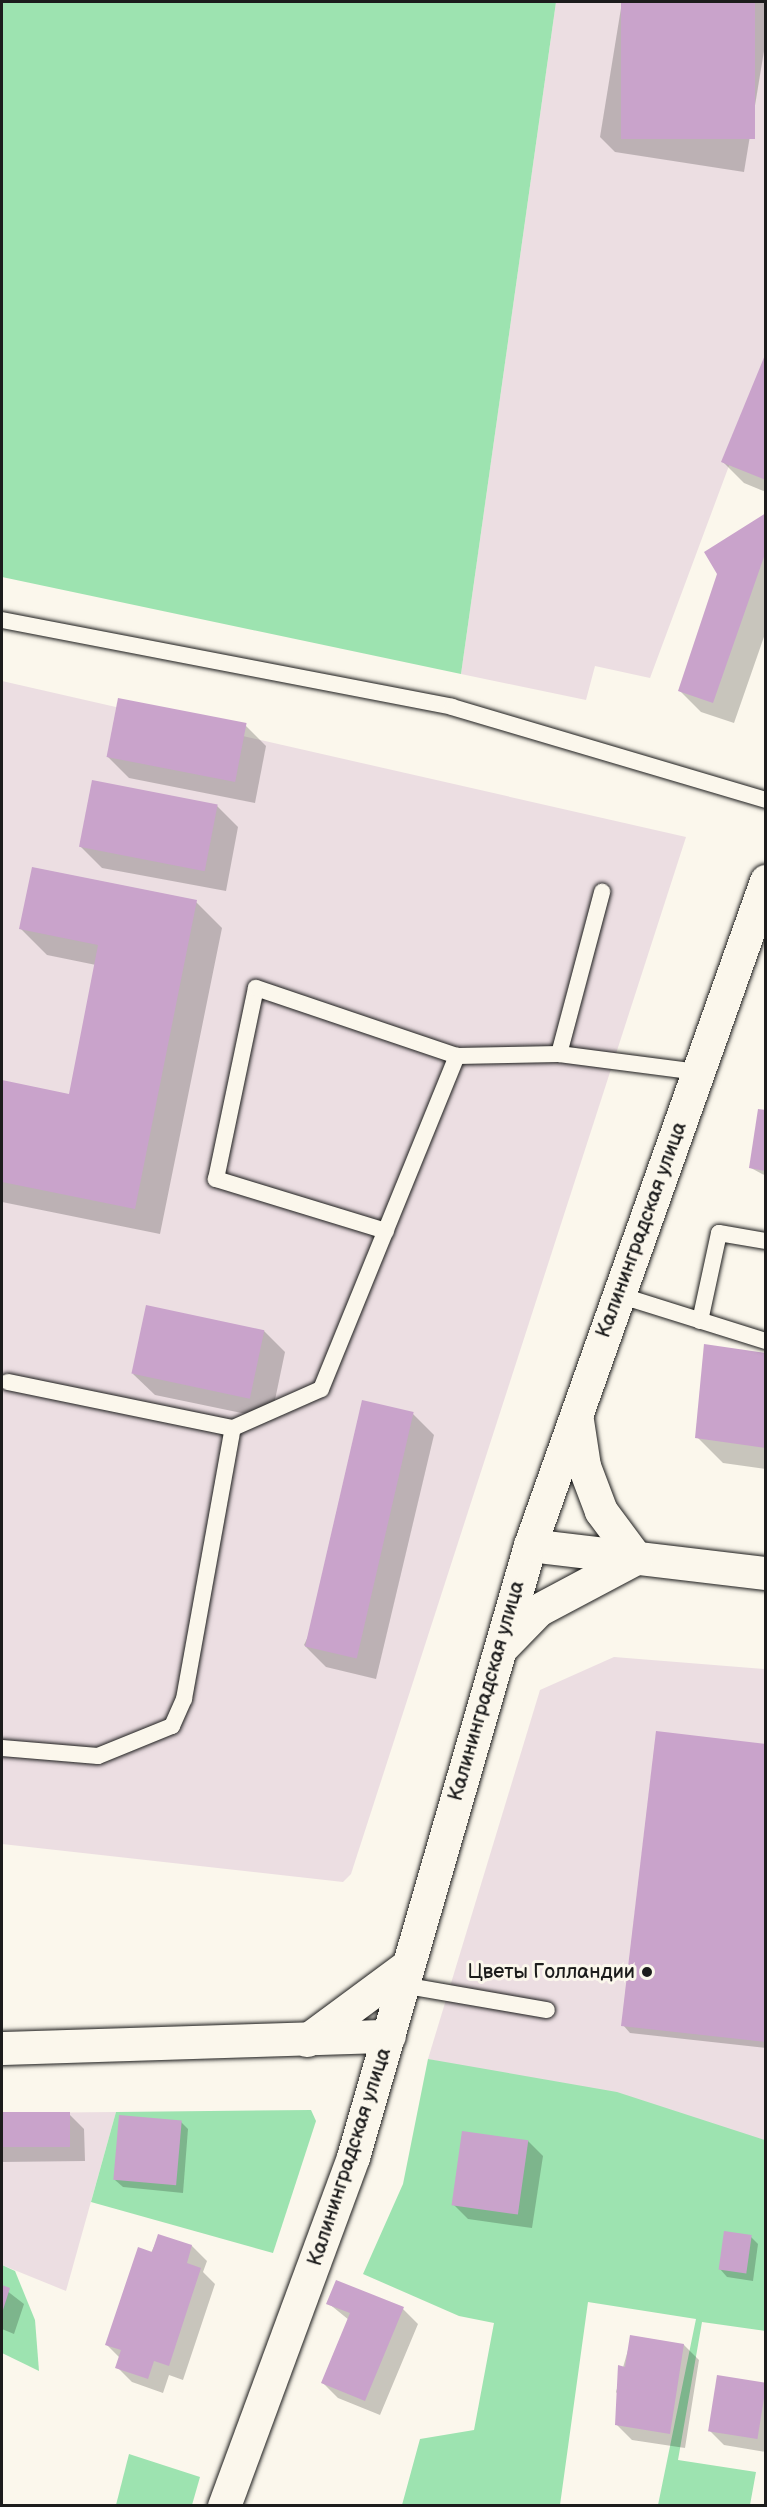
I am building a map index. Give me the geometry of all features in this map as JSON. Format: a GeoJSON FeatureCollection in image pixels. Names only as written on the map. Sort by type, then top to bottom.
{"type":"FeatureCollection","features":[{"type":"Feature","properties":{"kind":"street","name":"Калининградская улица"},"geometry":{"type":"LineString","coordinates":[[224,2505],[305,2297],[389,2036],[404,1976],[530,1545],[765,881]]}},
{"type":"Feature","properties":{"kind":"street"},"geometry":{"type":"LineString","coordinates":[[577,1413],[584,1466],[601,1511],[636,1558]]}},
{"type":"Feature","properties":{"kind":"street"},"geometry":{"type":"LineString","coordinates":[[530,1545],[765,1573]]}},
{"type":"Feature","properties":{"kind":"street"},"geometry":{"type":"LineString","coordinates":[[498,1652],[538,1610],[636,1558]]}},
{"type":"Feature","properties":{"kind":"street"},"geometry":{"type":"LineString","coordinates":[[307,2040],[404,1976]]}},
{"type":"Feature","properties":{"kind":"street"},"geometry":{"type":"LineString","coordinates":[[2,2048],[389,2036]]}},
{"type":"Feature","properties":{"kind":"lane"},"geometry":{"type":"LineString","coordinates":[[2,620],[452,707],[765,800]]}},
{"type":"Feature","properties":{"kind":"lane"},"geometry":{"type":"LineString","coordinates":[[559,1054],[602,892]]}},
{"type":"Feature","properties":{"kind":"lane"},"geometry":{"type":"LineString","coordinates":[[386,1231],[216,1179],[256,988],[457,1056],[559,1054],[698,1072]]}},
{"type":"Feature","properties":{"kind":"lane"},"geometry":{"type":"LineString","coordinates":[[8,1382],[233,1428],[321,1389],[457,1056]]}},
{"type":"Feature","properties":{"kind":"lane"},"geometry":{"type":"LineString","coordinates":[[700,1321],[719,1233],[765,1241]]}},
{"type":"Feature","properties":{"kind":"lane"},"geometry":{"type":"LineString","coordinates":[[619,1295],[765,1341]]}},
{"type":"Feature","properties":{"kind":"lane"},"geometry":{"type":"LineString","coordinates":[[2,1748],[98,1756],[172,1726],[184,1699],[233,1428]]}},
{"type":"Feature","properties":{"kind":"lane"},"geometry":{"type":"LineString","coordinates":[[404,1976],[547,2010]]}},
{"type":"Feature","properties":{"kind":"shaded area"},"geometry":{"type":"Polygon","coordinates":[[[556,2],[765,2],[765,369],[650,678],[595,666],[586,700],[461,674],[556,2]]]}},
{"type":"Feature","properties":{"kind":"shaded area"},"geometry":{"type":"Polygon","coordinates":[[[2,681],[686,837],[351,1874],[343,1882],[2,1844],[2,681]]]}},
{"type":"Feature","properties":{"kind":"shaded area"},"geometry":{"type":"Polygon","coordinates":[[[614,1657],[765,1669],[765,2140],[428,2059],[540,1690],[614,1657]]]}},
{"type":"Feature","properties":{"kind":"shaded area"},"geometry":{"type":"Polygon","coordinates":[[[116,2112],[66,2291],[2,2265],[2,2113],[116,2112]]]}},
{"type":"Feature","properties":{"kind":"green space"},"geometry":{"type":"Polygon","coordinates":[[[2,2],[556,2],[461,674],[2,577],[2,2]]]}},
{"type":"Feature","properties":{"kind":"green space"},"geometry":{"type":"Polygon","coordinates":[[[428,2059],[617,2092],[765,2140],[765,2331],[702,2322],[678,2460],[756,2472],[750,2505],[658,2505],[696,2319],[588,2302],[560,2505],[402,2505],[420,2439],[474,2430],[494,2323],[459,2316],[363,2274],[403,2184],[428,2059]]]}},
{"type":"Feature","properties":{"kind":"green space"},"geometry":{"type":"Polygon","coordinates":[[[311,2110],[316,2121],[273,2253],[91,2202],[116,2112],[311,2110]]]}},
{"type":"Feature","properties":{"kind":"green space"},"geometry":{"type":"Polygon","coordinates":[[[2,2265],[15,2271],[35,2320],[39,2371],[2,2353],[2,2265]]]}},
{"type":"Feature","properties":{"kind":"green space"},"geometry":{"type":"Polygon","coordinates":[[[129,2454],[200,2477],[192,2505],[116,2505],[129,2454]]]}},
{"type":"Feature","properties":{"kind":"building"},"geometry":{"type":"Polygon","coordinates":[[[621,2],[755,2],[755,139],[621,139],[621,2]]]}},
{"type":"Feature","properties":{"kind":"building"},"geometry":{"type":"Polygon","coordinates":[[[766,355],[766,480],[721,462],[766,355]]]}},
{"type":"Feature","properties":{"kind":"building"},"geometry":{"type":"Polygon","coordinates":[[[766,513],[766,551],[713,703],[678,691],[717,574],[704,552],[766,513]]]}},
{"type":"Feature","properties":{"kind":"building"},"geometry":{"type":"Polygon","coordinates":[[[118,698],[247,723],[235,782],[107,757],[118,698]]]}},
{"type":"Feature","properties":{"kind":"building"},"geometry":{"type":"Polygon","coordinates":[[[92,780],[218,804],[205,871],[79,847],[92,780]]]}},
{"type":"Feature","properties":{"kind":"building"},"geometry":{"type":"Polygon","coordinates":[[[32,867],[197,900],[135,1209],[2,1182],[2,1080],[69,1094],[98,945],[19,929],[32,867]]]}},
{"type":"Feature","properties":{"kind":"building"},"geometry":{"type":"Polygon","coordinates":[[[758,1109],[766,1110],[766,1171],[749,1168],[758,1109]]]}},
{"type":"Feature","properties":{"kind":"building"},"geometry":{"type":"Polygon","coordinates":[[[146,1305],[264,1330],[250,1399],[131,1373],[146,1305]]]}},
{"type":"Feature","properties":{"kind":"building"},"geometry":{"type":"Polygon","coordinates":[[[704,1344],[766,1353],[766,1448],[695,1438],[704,1344]]]}},
{"type":"Feature","properties":{"kind":"building"},"geometry":{"type":"Polygon","coordinates":[[[362,1400],[414,1412],[357,1658],[305,1647],[362,1400]]]}},
{"type":"Feature","properties":{"kind":"building"},"geometry":{"type":"Polygon","coordinates":[[[656,1731],[766,1744],[766,2042],[621,2026],[656,1731]]]}},
{"type":"Feature","properties":{"kind":"building"},"geometry":{"type":"Polygon","coordinates":[[[2,2112],[70,2112],[70,2147],[2,2147],[2,2112]]]}},
{"type":"Feature","properties":{"kind":"building"},"geometry":{"type":"Polygon","coordinates":[[[119,2115],[182,2120],[176,2185],[113,2180],[119,2115]]]}},
{"type":"Feature","properties":{"kind":"building"},"geometry":{"type":"Polygon","coordinates":[[[462,2131],[528,2140],[518,2215],[452,2205],[462,2131]]]}},
{"type":"Feature","properties":{"kind":"building"},"geometry":{"type":"Polygon","coordinates":[[[724,2231],[752,2235],[746,2274],[719,2270],[724,2231]]]}},
{"type":"Feature","properties":{"kind":"building"},"geometry":{"type":"Polygon","coordinates":[[[158,2234],[192,2245],[187,2263],[201,2268],[169,2366],[154,2361],[148,2379],[115,2368],[121,2350],[105,2345],[138,2247],[152,2252],[158,2234]]]}},
{"type":"Feature","properties":{"kind":"building"},"geometry":{"type":"Polygon","coordinates":[[[336,2280],[404,2307],[365,2401],[321,2383],[350,2313],[326,2304],[336,2280]]]}},
{"type":"Feature","properties":{"kind":"building"},"geometry":{"type":"Polygon","coordinates":[[[2,2285],[10,2288],[2,2313],[2,2285]]]}},
{"type":"Feature","properties":{"kind":"building"},"geometry":{"type":"Polygon","coordinates":[[[630,2335],[684,2344],[670,2434],[615,2425],[618,2365],[625,2367],[630,2335]]]}},
{"type":"Feature","properties":{"kind":"building"},"geometry":{"type":"Polygon","coordinates":[[[717,2375],[766,2383],[757,2439],[708,2431],[717,2375]]]}},
{"type":"Feature","properties":{"kind":"place","name":"Цветы Голландии"},"geometry":{"type":"Point","coordinates":[647,1972]}}]}
